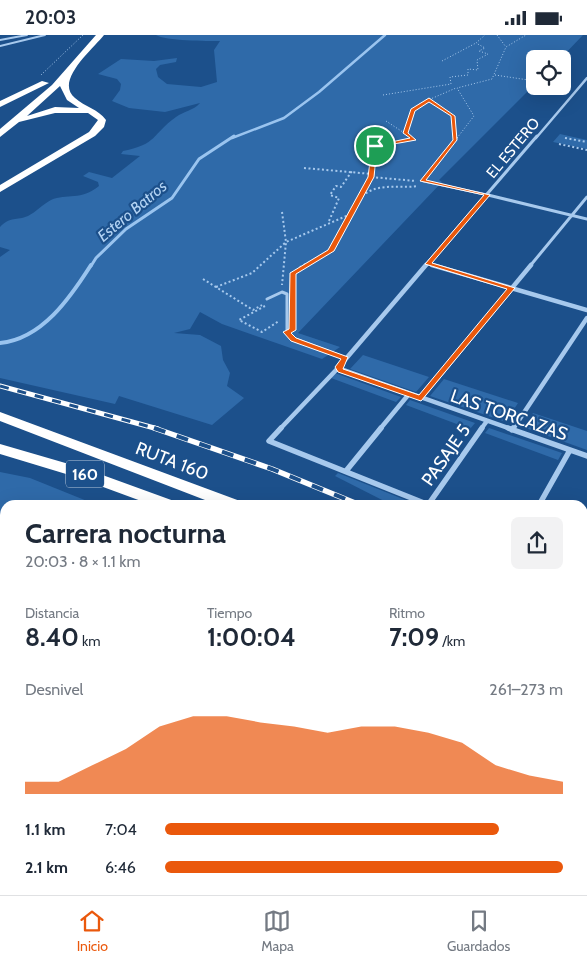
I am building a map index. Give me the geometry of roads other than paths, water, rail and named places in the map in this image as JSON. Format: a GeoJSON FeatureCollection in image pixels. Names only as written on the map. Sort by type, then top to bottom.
{"type":"FeatureCollection","features":[{"type":"Feature","properties":{"kind":"highway"},"geometry":{"type":"LineString","coordinates":[[0,123],[90,35]]}},
{"type":"Feature","properties":{"kind":"highway"},"geometry":{"type":"LineString","coordinates":[[0,135],[66,75],[100,35]]}},
{"type":"Feature","properties":{"kind":"highway"},"geometry":{"type":"LineString","coordinates":[[0,189],[99,128],[102,120],[69,98],[64,85],[66,75]]}},
{"type":"Feature","properties":{"kind":"highway"},"geometry":{"type":"LineString","coordinates":[[0,104],[42,80]]}},
{"type":"Feature","properties":{"kind":"highway"},"geometry":{"type":"LineString","coordinates":[[14,123],[56,111],[91,112]]}},
{"type":"Feature","properties":{"kind":"highway","name":"RUTA 160"},"geometry":{"type":"LineString","coordinates":[[0,416],[221,500]]}},
{"type":"Feature","properties":{"kind":"highway","name":"RUTA 160"},"geometry":{"type":"LineString","coordinates":[[0,425],[97,453]]}},
{"type":"Feature","properties":{"kind":"highway","name":"160"},"geometry":{"type":"LineString","coordinates":[[0,449],[81,473],[154,500]]}},
{"type":"Feature","properties":{"kind":"street","name":"EL ESTERO"},"geometry":{"type":"LineString","coordinates":[[346,471],[269,441],[338,368],[587,78]]}},
{"type":"Feature","properties":{"kind":"street"},"geometry":{"type":"LineString","coordinates":[[578,88],[587,90]]}},
{"type":"Feature","properties":{"kind":"street"},"geometry":{"type":"LineString","coordinates":[[488,195],[587,219]]}},
{"type":"Feature","properties":{"kind":"street"},"geometry":{"type":"LineString","coordinates":[[421,398],[587,197]]}},
{"type":"Feature","properties":{"kind":"street"},"geometry":{"type":"LineString","coordinates":[[428,264],[587,310]]}},
{"type":"Feature","properties":{"kind":"street"},"geometry":{"type":"LineString","coordinates":[[512,430],[587,319]]}},
{"type":"Feature","properties":{"kind":"street","name":"LAS TORCAZAS"},"geometry":{"type":"LineString","coordinates":[[338,368],[587,457]]}},
{"type":"Feature","properties":{"kind":"street"},"geometry":{"type":"LineString","coordinates":[[409,394],[346,471],[417,500]]}},
{"type":"Feature","properties":{"kind":"street","name":"PASAJE 5"},"geometry":{"type":"LineString","coordinates":[[432,500],[487,421]]}},
{"type":"Feature","properties":{"kind":"street"},"geometry":{"type":"LineString","coordinates":[[542,500],[570,451]]}},
{"type":"Feature","properties":{"kind":"lane"},"geometry":{"type":"LineString","coordinates":[[0,40],[27,35]]}},
{"type":"Feature","properties":{"kind":"lane"},"geometry":{"type":"LineString","coordinates":[[0,46],[45,35]]}},
{"type":"Feature","properties":{"kind":"lane"},"geometry":{"type":"LineString","coordinates":[[423,181],[488,195]]}},
{"type":"Feature","properties":{"kind":"lane"},"geometry":{"type":"LineString","coordinates":[[268,299],[282,292],[287,294],[287,332],[290,337],[346,358]]}},
{"type":"Feature","properties":{"kind":"waterway","name":"Estero Batros"},"geometry":{"type":"LineString","coordinates":[[232,138],[284,118],[319,92],[385,35]]}},
{"type":"Feature","properties":{"kind":"waterway","name":"Estero Batros"},"geometry":{"type":"LineString","coordinates":[[91,266],[96,258],[126,229],[172,198],[199,159],[234,136]]}},
{"type":"Feature","properties":{"kind":"waterway","name":"Estero Batros"},"geometry":{"type":"LineString","coordinates":[[0,343],[15,340],[29,334],[42,325],[74,291],[91,265]]}},
{"type":"Feature","properties":{"kind":"railway"},"geometry":{"type":"LineString","coordinates":[[0,386],[158,429]]}},
{"type":"Feature","properties":{"kind":"railway"},"geometry":{"type":"LineString","coordinates":[[154,428],[272,469],[348,500]]}}]}
